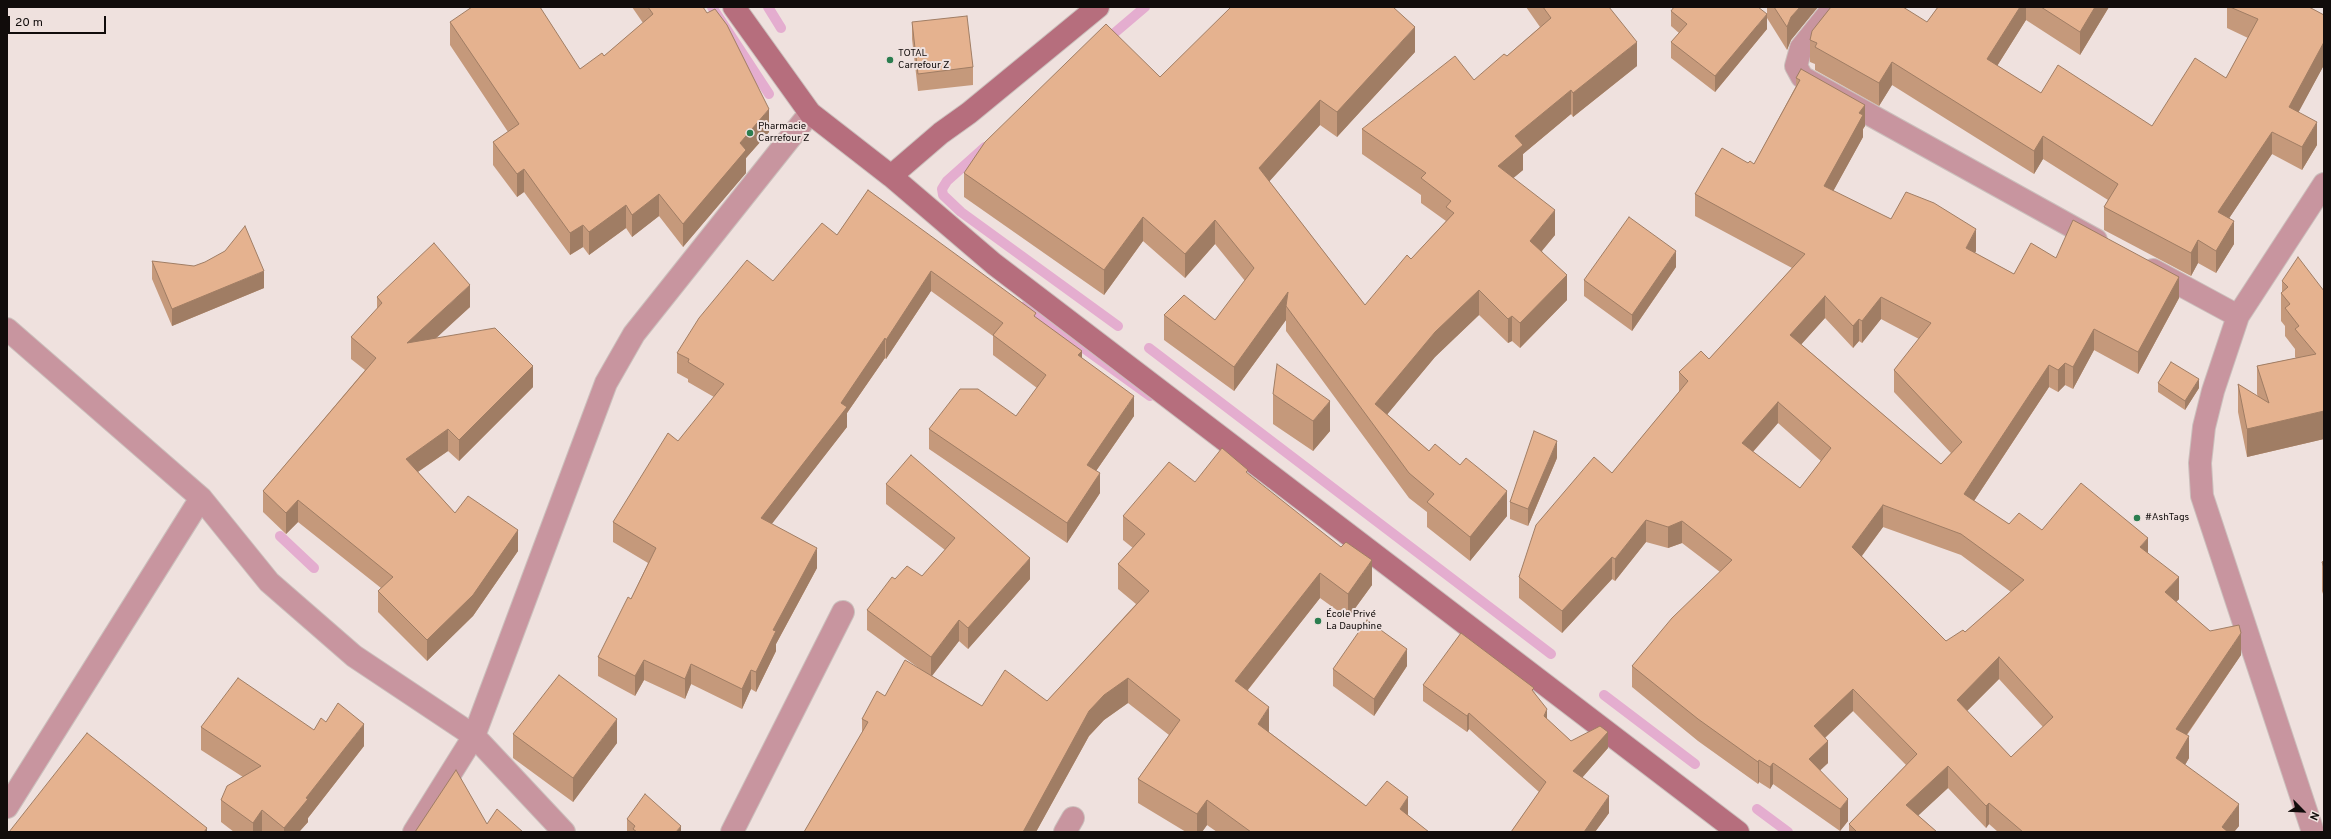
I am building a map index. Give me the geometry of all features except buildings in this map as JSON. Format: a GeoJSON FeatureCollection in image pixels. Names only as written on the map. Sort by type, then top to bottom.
{"type":"FeatureCollection","features":[{"type":"Feature","properties":{"kind":"main road"},"geometry":{"type":"LineString","coordinates":[[734,7],[810,113],[891,176],[1000,269],[1738,832]]}},
{"type":"Feature","properties":{"kind":"main road"},"geometry":{"type":"LineString","coordinates":[[891,176],[941,133],[969,113],[1098,7]]}},
{"type":"Feature","properties":{"kind":"street"},"geometry":{"type":"LineString","coordinates":[[1834,7],[1801,48],[1796,66],[1802,77],[2115,250]]}},
{"type":"Feature","properties":{"kind":"street"},"geometry":{"type":"LineString","coordinates":[[414,832],[474,736],[606,383],[634,334],[810,113]]}},
{"type":"Feature","properties":{"kind":"street"},"geometry":{"type":"LineString","coordinates":[[2313,832],[2202,496],[2200,463],[2204,427],[2213,391],[2238,316],[2324,184]]}},
{"type":"Feature","properties":{"kind":"street"},"geometry":{"type":"LineString","coordinates":[[2136,261],[2238,316]]}},
{"type":"Feature","properties":{"kind":"street"},"geometry":{"type":"LineString","coordinates":[[7,329],[201,498],[269,582],[280,592],[354,656],[474,736],[564,832]]}},
{"type":"Feature","properties":{"kind":"street"},"geometry":{"type":"LineString","coordinates":[[7,807],[201,498]]}},
{"type":"Feature","properties":{"kind":"street"},"geometry":{"type":"LineString","coordinates":[[732,832],[843,612]]}},
{"type":"Feature","properties":{"kind":"waterway"},"geometry":{"type":"LineString","coordinates":[[712,7],[769,94]]}},
{"type":"Feature","properties":{"kind":"waterway"},"geometry":{"type":"LineString","coordinates":[[768,7],[781,28]]}},
{"type":"Feature","properties":{"kind":"waterway"},"geometry":{"type":"LineString","coordinates":[[1105,41],[1145,7]]}},
{"type":"Feature","properties":{"kind":"waterway"},"geometry":{"type":"LineString","coordinates":[[985,147],[947,181],[942,189],[943,195],[961,212],[1118,326]]}},
{"type":"Feature","properties":{"kind":"waterway"},"geometry":{"type":"LineString","coordinates":[[1025,306],[1150,396]]}},
{"type":"Feature","properties":{"kind":"waterway"},"geometry":{"type":"LineString","coordinates":[[1149,348],[1551,654]]}},
{"type":"Feature","properties":{"kind":"waterway"},"geometry":{"type":"LineString","coordinates":[[280,536],[314,568]]}},
{"type":"Feature","properties":{"kind":"waterway"},"geometry":{"type":"LineString","coordinates":[[1604,695],[1695,764]]}},
{"type":"Feature","properties":{"kind":"waterway"},"geometry":{"type":"LineString","coordinates":[[1757,809],[1788,832]]}},
{"type":"Feature","properties":{"kind":"place","name":"TOTAL Carrefour Z"},"geometry":{"type":"Point","coordinates":[890,60]}},
{"type":"Feature","properties":{"kind":"place","name":"Pharmacie Carrefour Z"},"geometry":{"type":"Point","coordinates":[750,133]}},
{"type":"Feature","properties":{"kind":"place","name":"#AshTags"},"geometry":{"type":"Point","coordinates":[2137,518]}},
{"type":"Feature","properties":{"kind":"place","name":"École Privé La Dauphine"},"geometry":{"type":"Point","coordinates":[1318,621]}}]}
